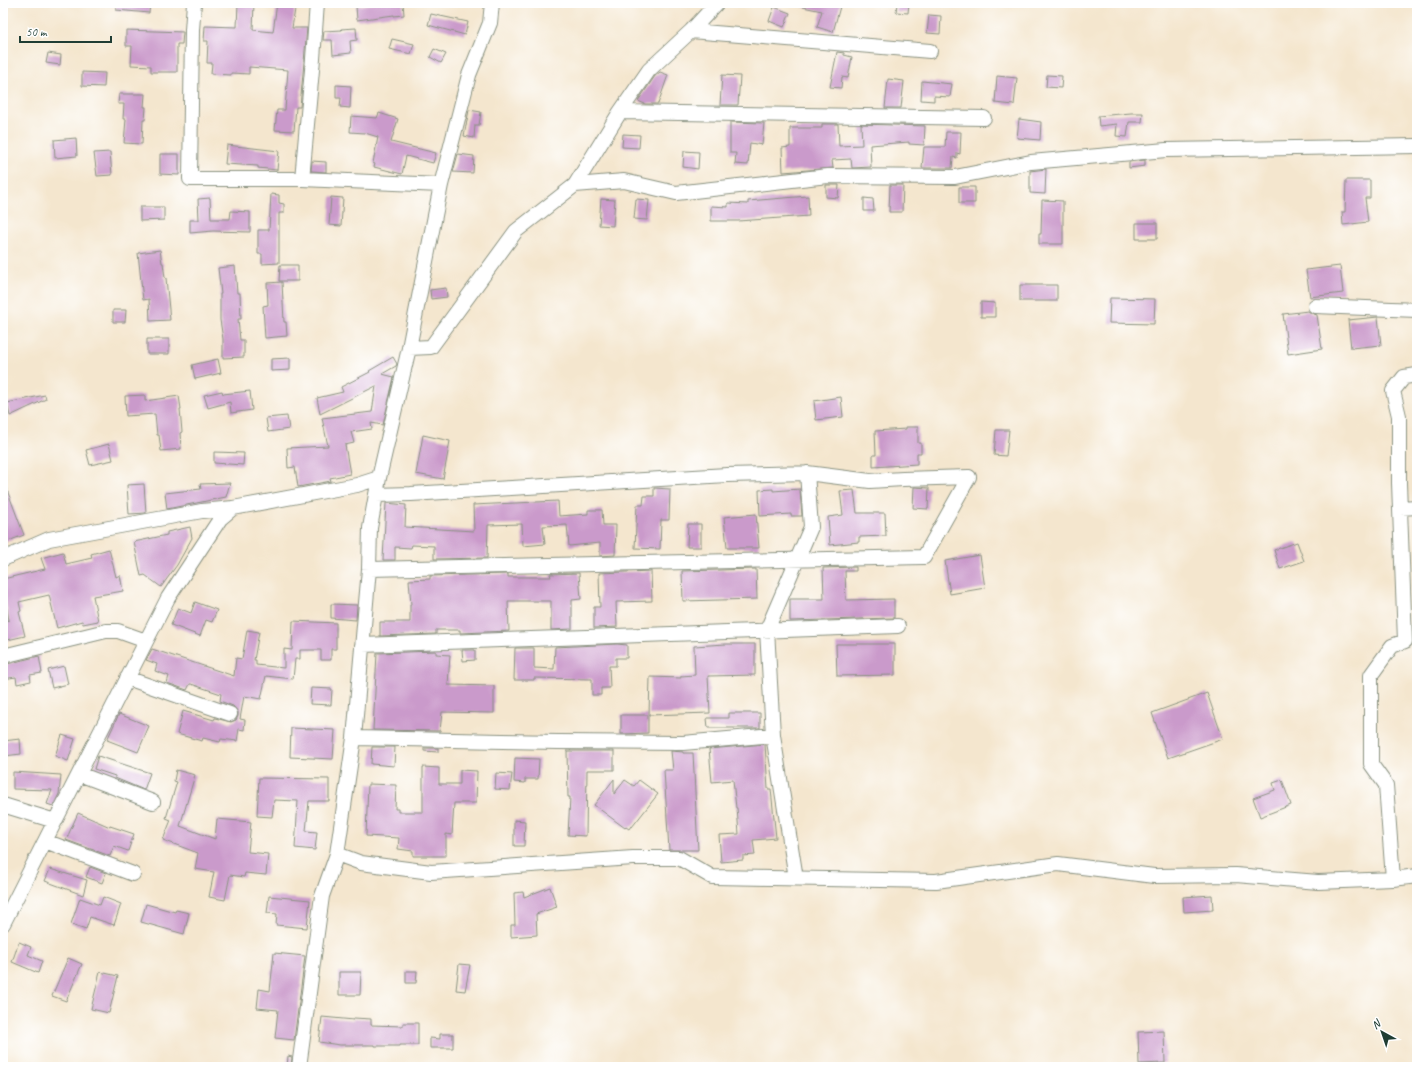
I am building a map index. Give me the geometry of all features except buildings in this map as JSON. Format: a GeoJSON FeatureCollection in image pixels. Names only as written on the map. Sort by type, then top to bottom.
{"type":"FeatureCollection","features":[{"type":"Feature","properties":{"kind":"street"},"geometry":{"type":"LineString","coordinates":[[194,3],[192,30],[190,179],[302,179],[441,185]]}},
{"type":"Feature","properties":{"kind":"street"},"geometry":{"type":"LineString","coordinates":[[302,179],[317,3]]}},
{"type":"Feature","properties":{"kind":"street"},"geometry":{"type":"LineString","coordinates":[[299,1067],[322,896],[337,854],[354,738],[369,569],[370,528],[379,478],[409,348],[441,185],[469,75],[490,22],[492,3]]}},
{"type":"Feature","properties":{"kind":"street"},"geometry":{"type":"LineString","coordinates":[[409,348],[431,347],[516,231],[575,185],[620,112],[649,70],[691,31],[717,3]]}},
{"type":"Feature","properties":{"kind":"street"},"geometry":{"type":"LineString","coordinates":[[691,31],[930,51]]}},
{"type":"Feature","properties":{"kind":"street"},"geometry":{"type":"LineString","coordinates":[[620,112],[984,118]]}},
{"type":"Feature","properties":{"kind":"street"},"geometry":{"type":"LineString","coordinates":[[575,185],[624,181],[676,193],[828,176],[955,177],[1031,162],[1166,150],[1417,146]]}},
{"type":"Feature","properties":{"kind":"street"},"geometry":{"type":"LineString","coordinates":[[1315,306],[1417,310]]}},
{"type":"Feature","properties":{"kind":"street"},"geometry":{"type":"LineString","coordinates":[[1393,879],[1386,785],[1371,764],[1371,675],[1392,646],[1404,641],[1399,416],[1393,391],[1404,377],[1417,375]]}},
{"type":"Feature","properties":{"kind":"street"},"geometry":{"type":"LineString","coordinates":[[369,569],[924,557],[969,477],[870,481],[806,473],[727,475],[419,494],[376,495]]}},
{"type":"Feature","properties":{"kind":"street"},"geometry":{"type":"LineString","coordinates":[[796,878],[773,735],[767,630],[810,527],[806,473]]}},
{"type":"Feature","properties":{"kind":"street"},"geometry":{"type":"LineString","coordinates":[[3,559],[49,539],[202,511],[233,508],[357,485],[379,478]]}},
{"type":"Feature","properties":{"kind":"street"},"geometry":{"type":"LineString","coordinates":[[1400,508],[1417,507]]}},
{"type":"Feature","properties":{"kind":"street"},"geometry":{"type":"LineString","coordinates":[[3,924],[168,598],[220,519],[233,508]]}},
{"type":"Feature","properties":{"kind":"street"},"geometry":{"type":"LineString","coordinates":[[362,645],[898,626]]}},
{"type":"Feature","properties":{"kind":"street"},"geometry":{"type":"LineString","coordinates":[[3,656],[106,631],[118,631],[146,641]]}},
{"type":"Feature","properties":{"kind":"street"},"geometry":{"type":"LineString","coordinates":[[127,678],[230,714]]}},
{"type":"Feature","properties":{"kind":"street"},"geometry":{"type":"LineString","coordinates":[[354,738],[684,743],[773,735]]}},
{"type":"Feature","properties":{"kind":"street"},"geometry":{"type":"LineString","coordinates":[[79,774],[153,802]]}},
{"type":"Feature","properties":{"kind":"street"},"geometry":{"type":"LineString","coordinates":[[3,805],[55,821]]}},
{"type":"Feature","properties":{"kind":"street"},"geometry":{"type":"LineString","coordinates":[[45,841],[133,874]]}},
{"type":"Feature","properties":{"kind":"street"},"geometry":{"type":"LineString","coordinates":[[337,854],[361,863],[431,872],[633,858],[679,858],[712,877],[936,881],[1058,864],[1154,876],[1236,875],[1318,882],[1393,879],[1417,876]]}}]}
